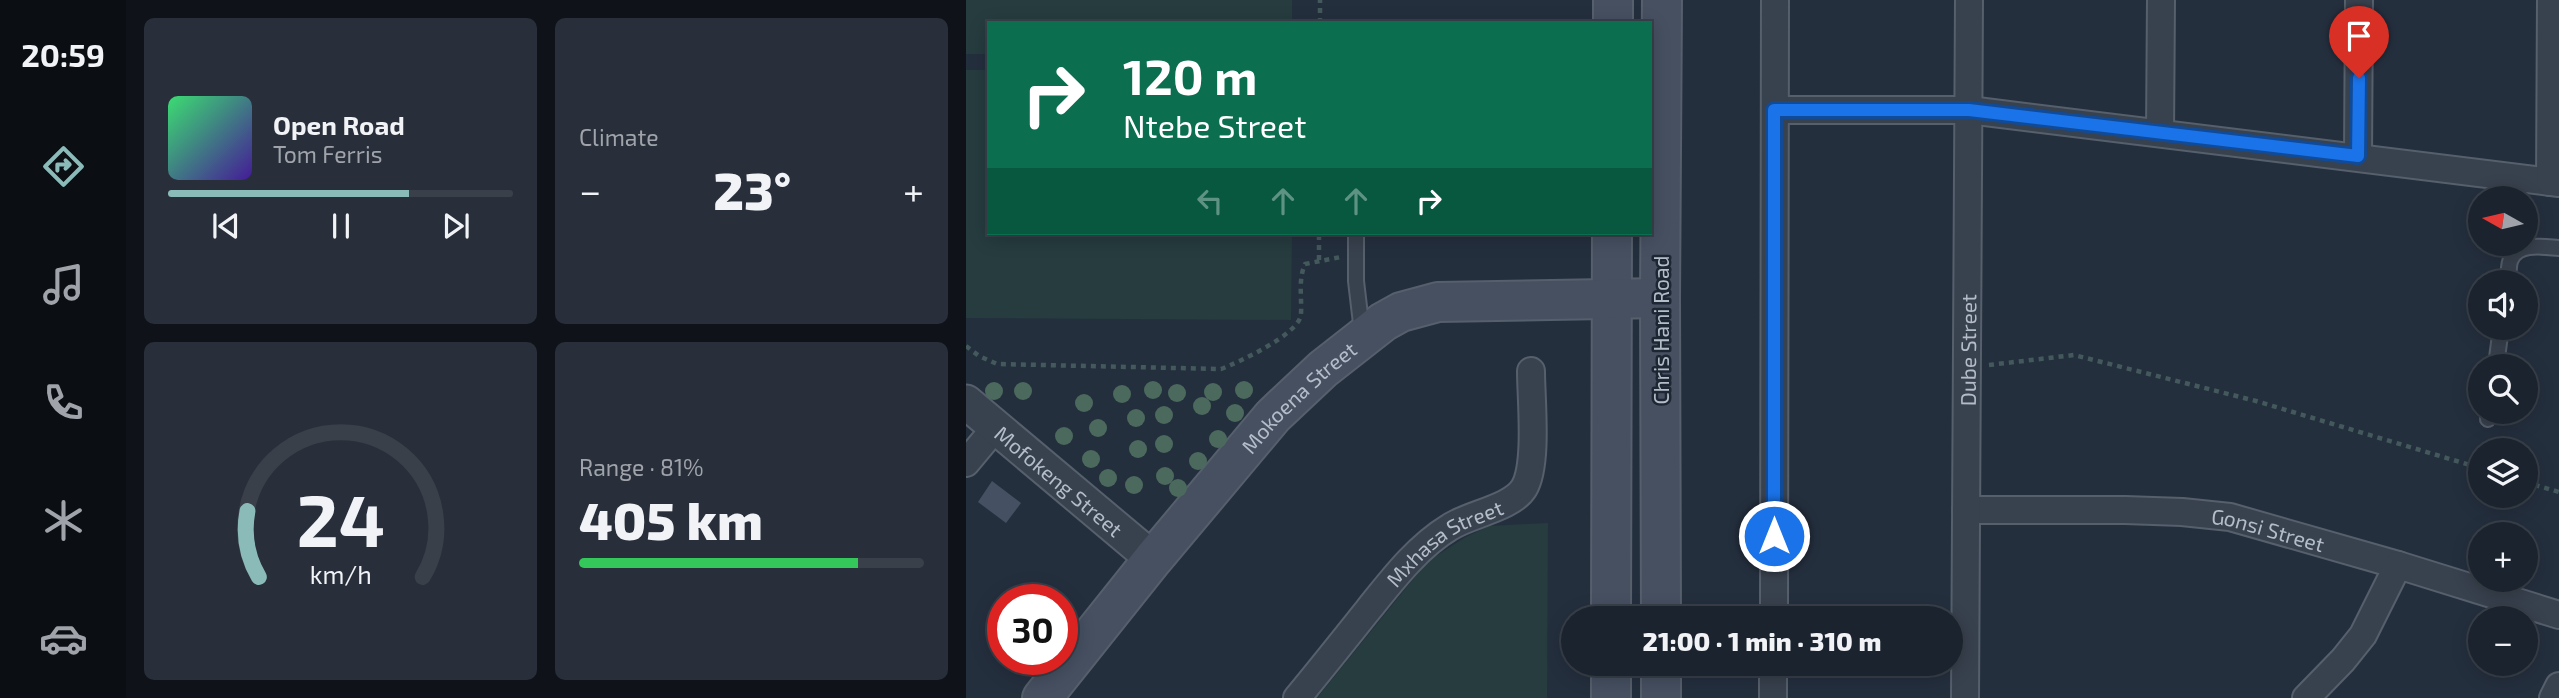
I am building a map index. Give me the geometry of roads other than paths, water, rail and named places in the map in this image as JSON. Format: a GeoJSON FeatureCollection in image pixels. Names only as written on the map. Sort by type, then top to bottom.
{"type":"FeatureCollection","features":[{"type":"Feature","properties":{"kind":"main road"},"geometry":{"type":"LineString","coordinates":[[1613,0],[1613,21]]}},
{"type":"Feature","properties":{"kind":"main road","name":"Chris Hani Road"},"geometry":{"type":"LineString","coordinates":[[1661,606],[1662,0]]}},
{"type":"Feature","properties":{"kind":"main road"},"geometry":{"type":"LineString","coordinates":[[1611,606],[1612,235]]}},
{"type":"Feature","properties":{"kind":"main road","name":"Mokoena Street"},"geometry":{"type":"LineString","coordinates":[[1042,698],[1153,559],[1273,416],[1323,369],[1382,322],[1401,312],[1429,304],[1612,297],[1660,298]]}},
{"type":"Feature","properties":{"kind":"main road"},"geometry":{"type":"LineString","coordinates":[[1611,676],[1611,698]]}},
{"type":"Feature","properties":{"kind":"main road"},"geometry":{"type":"LineString","coordinates":[[1661,676],[1661,698]]}},
{"type":"Feature","properties":{"kind":"street"},"geometry":{"type":"LineString","coordinates":[[1774,606],[1775,0]]}},
{"type":"Feature","properties":{"kind":"street","name":"Dube Street"},"geometry":{"type":"LineString","coordinates":[[1965,698],[1969,0]]}},
{"type":"Feature","properties":{"kind":"street"},"geometry":{"type":"LineString","coordinates":[[2160,132],[2161,0]]}},
{"type":"Feature","properties":{"kind":"street"},"geometry":{"type":"LineString","coordinates":[[2358,156],[2360,0]]}},
{"type":"Feature","properties":{"kind":"street"},"geometry":{"type":"LineString","coordinates":[[1774,110],[1969,110],[2358,156],[2555,183],[2551,0]]}},
{"type":"Feature","properties":{"kind":"street","name":"Mxhasa Street"},"geometry":{"type":"LineString","coordinates":[[1297,698],[1395,577],[1435,536],[1452,525],[1507,503],[1520,494],[1531,468],[1531,371]]}},
{"type":"Feature","properties":{"kind":"street","name":"Mofokeng Street"},"geometry":{"type":"LineString","coordinates":[[966,402],[1153,559]]}},
{"type":"Feature","properties":{"kind":"street"},"geometry":{"type":"LineString","coordinates":[[966,463],[996,427]]}},
{"type":"Feature","properties":{"kind":"street","name":"Gonsi Street"},"geometry":{"type":"LineString","coordinates":[[1966,510],[2125,510],[2230,517],[2559,615]]}},
{"type":"Feature","properties":{"kind":"street"},"geometry":{"type":"LineString","coordinates":[[2306,698],[2363,635],[2398,565]]}},
{"type":"Feature","properties":{"kind":"street"},"geometry":{"type":"LineString","coordinates":[[1773,676],[1773,698]]}},
{"type":"Feature","properties":{"kind":"street"},"geometry":{"type":"LineString","coordinates":[[2553,698],[2559,686]]}},
{"type":"Feature","properties":{"kind":"lane"},"geometry":{"type":"LineString","coordinates":[[1356,235],[1356,281],[1363,337]]}},
{"type":"Feature","properties":{"kind":"lane"},"geometry":{"type":"LineString","coordinates":[[2510,270],[2511,258],[2520,250],[2532,246],[2559,248]]}}]}
